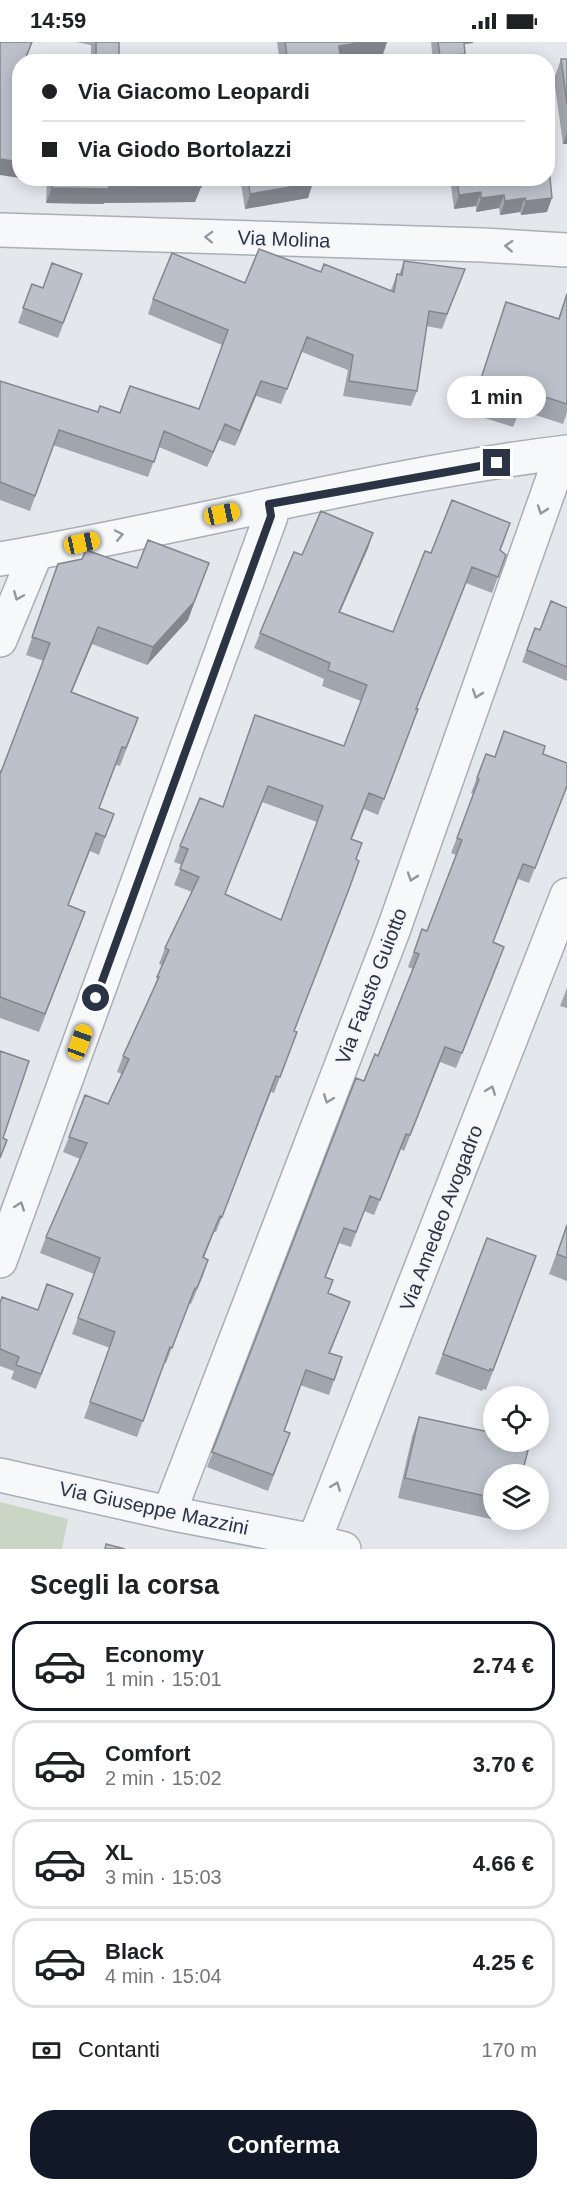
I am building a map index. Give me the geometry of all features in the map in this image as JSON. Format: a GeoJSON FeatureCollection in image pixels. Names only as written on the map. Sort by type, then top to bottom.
{"type":"FeatureCollection","features":[{"type":"Feature","properties":{"kind":"street","name":"Via Molina"},"geometry":{"type":"LineString","coordinates":[[0,230],[482,245],[567,250]]}},
{"type":"Feature","properties":{"kind":"street"},"geometry":{"type":"LineString","coordinates":[[0,559],[269,504],[458,469],[562,453]]}},
{"type":"Feature","properties":{"kind":"street","name":"Via Fausto Guiotto"},"geometry":{"type":"LineString","coordinates":[[169,1513],[393,931],[562,453]]}},
{"type":"Feature","properties":{"kind":"street"},"geometry":{"type":"LineString","coordinates":[[0,1261],[271,516],[269,504]]}},
{"type":"Feature","properties":{"kind":"street"},"geometry":{"type":"LineString","coordinates":[[0,640],[36,553]]}},
{"type":"Feature","properties":{"kind":"street","name":"Via Amedeo Avogadro"},"geometry":{"type":"LineString","coordinates":[[329,1545],[567,895]]}},
{"type":"Feature","properties":{"kind":"street","name":"Via Giuseppe Mazzini"},"geometry":{"type":"LineString","coordinates":[[0,1475],[169,1513],[329,1545]]}},
{"type":"Feature","properties":{"kind":"green space"},"geometry":{"type":"Polygon","coordinates":[[[0,1502],[68,1519],[62,1549],[0,1549],[0,1502]]]}},
{"type":"Feature","properties":{"kind":"building"},"geometry":{"type":"Polygon","coordinates":[[[0,42],[32,42],[27,54],[12,54],[12,161],[0,159],[0,42]]]}},
{"type":"Feature","properties":{"kind":"building"},"geometry":{"type":"Polygon","coordinates":[[[96,42],[119,42],[119,54],[96,54],[96,42]]]}},
{"type":"Feature","properties":{"kind":"building"},"geometry":{"type":"Polygon","coordinates":[[[285,42],[365,42],[339,46],[340,54],[287,54],[285,42]]]}},
{"type":"Feature","properties":{"kind":"building"},"geometry":{"type":"Polygon","coordinates":[[[438,42],[464,42],[465,54],[440,54],[438,42]]]}},
{"type":"Feature","properties":{"kind":"building"},"geometry":{"type":"Polygon","coordinates":[[[561,59],[567,59],[567,104],[561,59]]]}},
{"type":"Feature","properties":{"kind":"building"},"geometry":{"type":"Polygon","coordinates":[[[52,186],[201,186],[109,187],[109,189],[52,188],[52,186]]]}},
{"type":"Feature","properties":{"kind":"building"},"geometry":{"type":"Polygon","coordinates":[[[249,186],[296,186],[250,194],[249,186]]]}},
{"type":"Feature","properties":{"kind":"building"},"geometry":{"type":"Polygon","coordinates":[[[458,186],[551,186],[552,198],[505,201],[504,195],[481,198],[481,192],[459,195],[458,186]]]}},
{"type":"Feature","properties":{"kind":"building"},"geometry":{"type":"Polygon","coordinates":[[[259,249],[321,272],[324,264],[394,292],[397,274],[402,275],[404,261],[465,269],[447,314],[429,311],[417,391],[349,381],[353,355],[307,337],[287,389],[261,381],[240,431],[225,424],[213,452],[164,431],[154,462],[59,430],[35,496],[0,482],[0,381],[98,412],[100,406],[120,413],[130,386],[199,409],[228,330],[153,299],[172,253],[245,283],[259,249]]]}},
{"type":"Feature","properties":{"kind":"building"},"geometry":{"type":"Polygon","coordinates":[[[52,263],[82,274],[63,323],[23,308],[32,284],[43,288],[52,263]]]}},
{"type":"Feature","properties":{"kind":"building"},"geometry":{"type":"Polygon","coordinates":[[[567,294],[567,404],[526,391],[520,408],[476,394],[506,302],[559,319],[567,294]]]}},
{"type":"Feature","properties":{"kind":"building"},"geometry":{"type":"Polygon","coordinates":[[[452,500],[510,523],[500,550],[506,555],[498,577],[472,567],[416,709],[418,709],[384,799],[369,793],[351,839],[362,843],[356,859],[359,861],[349,889],[294,1031],[297,1032],[280,1077],[276,1076],[222,1217],[220,1216],[203,1257],[208,1260],[172,1348],[170,1347],[143,1421],[90,1402],[115,1332],[78,1318],[100,1258],[46,1237],[87,1143],[69,1137],[85,1095],[108,1104],[129,1059],[123,1056],[169,950],[165,948],[199,877],[180,869],[188,849],[180,846],[200,798],[223,807],[255,715],[344,746],[367,685],[328,670],[330,663],[260,633],[294,552],[302,555],[321,511],[373,533],[339,612],[393,632],[425,551],[431,553],[452,500]],[[268,786],[225,894],[281,920],[323,806],[268,786]]]}},
{"type":"Feature","properties":{"kind":"building"},"geometry":{"type":"Polygon","coordinates":[[[148,540],[209,563],[194,602],[153,647],[98,627],[71,692],[138,718],[126,748],[122,747],[99,808],[114,814],[105,837],[96,833],[68,905],[85,912],[45,1014],[0,997],[0,771],[50,643],[32,637],[58,564],[82,559],[86,550],[137,568],[148,540]]]}},
{"type":"Feature","properties":{"kind":"building"},"geometry":{"type":"Polygon","coordinates":[[[551,601],[567,608],[567,667],[527,650],[535,628],[540,630],[551,601]]]}},
{"type":"Feature","properties":{"kind":"building"},"geometry":{"type":"Polygon","coordinates":[[[504,731],[545,746],[543,754],[567,763],[567,786],[535,868],[523,864],[493,942],[504,947],[462,1053],[445,1047],[410,1135],[406,1134],[380,1200],[370,1196],[356,1232],[344,1228],[325,1277],[333,1280],[328,1293],[350,1302],[329,1353],[342,1357],[334,1380],[306,1370],[284,1431],[290,1433],[273,1475],[212,1452],[356,1078],[364,1081],[375,1054],[378,1056],[419,954],[414,952],[422,929],[427,931],[462,840],[457,838],[486,754],[495,757],[504,731]]]}},
{"type":"Feature","properties":{"kind":"building"},"geometry":{"type":"Polygon","coordinates":[[[0,1051],[29,1061],[3,1138],[7,1140],[0,1158],[0,1051]]]}},
{"type":"Feature","properties":{"kind":"building"},"geometry":{"type":"Polygon","coordinates":[[[567,1225],[567,1258],[557,1254],[567,1225]]]}},
{"type":"Feature","properties":{"kind":"building"},"geometry":{"type":"Polygon","coordinates":[[[487,1238],[536,1256],[493,1370],[489,1371],[443,1354],[487,1238]]]}},
{"type":"Feature","properties":{"kind":"building"},"geometry":{"type":"Polygon","coordinates":[[[47,1284],[73,1294],[41,1374],[16,1365],[19,1357],[0,1349],[0,1303],[2,1297],[38,1310],[47,1284]]]}},
{"type":"Feature","properties":{"kind":"building"},"geometry":{"type":"Polygon","coordinates":[[[419,1417],[483,1431],[483,1452],[528,1452],[524,1464],[483,1464],[483,1496],[405,1478],[419,1417]]]}},
{"type":"Feature","properties":{"kind":"building"},"geometry":{"type":"Polygon","coordinates":[[[106,1544],[125,1549],[105,1549],[106,1544]]]}},
{"type":"Feature","properties":{"kind":"route"},"geometry":{"type":"LineString","coordinates":[[96,998],[271,516],[269,504],[497,463]]}}]}
